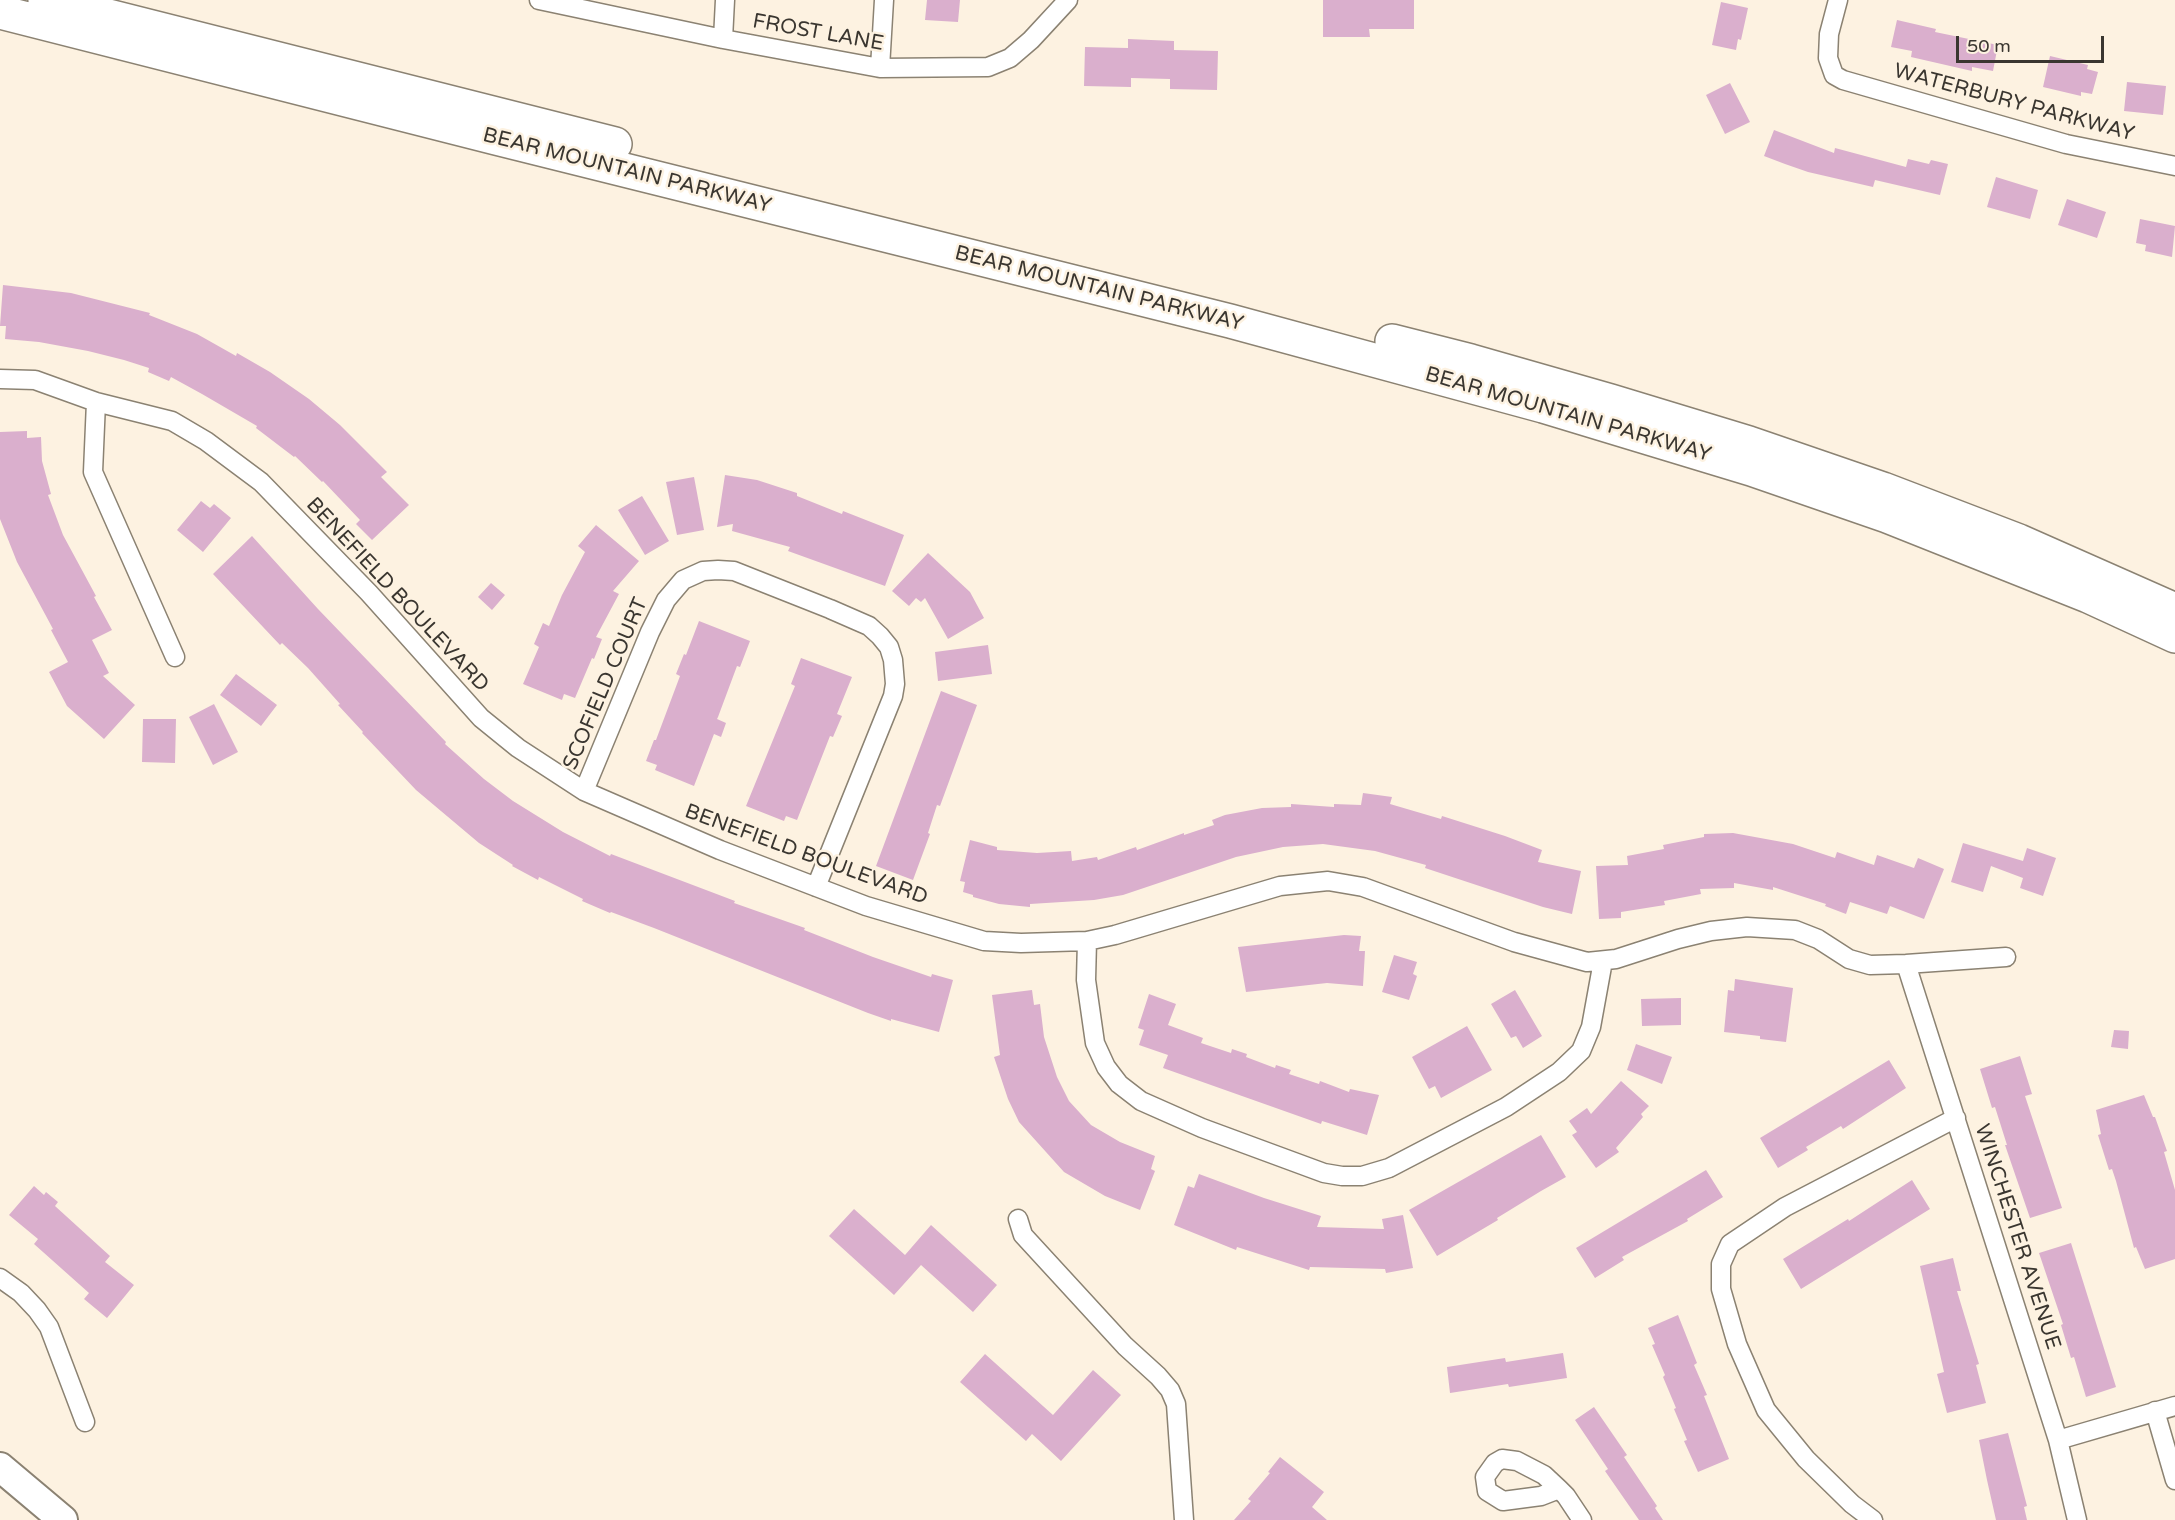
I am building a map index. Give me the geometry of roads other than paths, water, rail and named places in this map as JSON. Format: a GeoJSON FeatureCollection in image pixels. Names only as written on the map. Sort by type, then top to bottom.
{"type":"FeatureCollection","features":[{"type":"Feature","properties":{"kind":"highway","name":"BEAR MOUNTAIN PARKWAY"},"geometry":{"type":"LineString","coordinates":[[45,0],[1471,361],[1611,401],[1749,443],[1883,489],[2019,541],[2175,610]]}},
{"type":"Feature","properties":{"kind":"highway","name":"BEAR MOUNTAIN PARKWAY"},"geometry":{"type":"LineString","coordinates":[[0,12],[1230,321],[1553,408],[1751,469],[1887,516],[2088,596],[2175,636]]}},
{"type":"Feature","properties":{"kind":"main road"},"geometry":{"type":"LineString","coordinates":[[0,1467],[63,1520]]}},
{"type":"Feature","properties":{"kind":"street","name":"FROST LANE"},"geometry":{"type":"LineString","coordinates":[[539,0],[723,39],[880,68],[988,67],[1010,58],[1031,40],[1068,0]]}},
{"type":"Feature","properties":{"kind":"street"},"geometry":{"type":"LineString","coordinates":[[723,39],[725,0]]}},
{"type":"Feature","properties":{"kind":"street"},"geometry":{"type":"LineString","coordinates":[[880,68],[884,0]]}},
{"type":"Feature","properties":{"kind":"street","name":"WATERBURY PARKWAY"},"geometry":{"type":"LineString","coordinates":[[1838,0],[1829,33],[1828,58],[1834,75],[1843,80],[2066,144],[2175,166]]}},
{"type":"Feature","properties":{"kind":"street","name":"BENEFIELD BOULEVARD"},"geometry":{"type":"LineString","coordinates":[[0,379],[35,380],[96,402],[172,421],[206,441],[261,482],[369,593],[481,718],[518,748],[584,791],[720,850],[866,906],[984,941],[1021,943],[1087,941],[1115,935],[1280,886],[1328,881],[1363,887],[1514,942],[1587,962],[1616,959],[1711,931],[1747,927],[1795,930],[1818,939],[1849,959],[1870,965],[2006,957]]}},
{"type":"Feature","properties":{"kind":"street"},"geometry":{"type":"LineString","coordinates":[[96,402],[93,472],[175,657]]}},
{"type":"Feature","properties":{"kind":"street","name":"SCOFIELD COURT"},"geometry":{"type":"LineString","coordinates":[[584,791],[650,632],[666,600],[683,580],[703,572],[734,571],[830,609],[869,626],[880,636],[889,647],[893,660],[895,684],[893,696],[816,887]]}},
{"type":"Feature","properties":{"kind":"street"},"geometry":{"type":"LineString","coordinates":[[1087,941],[1086,980],[1095,1043],[1106,1067],[1119,1084],[1141,1101],[1202,1128],[1324,1173],[1342,1176],[1362,1176],[1389,1168],[1506,1107],[1559,1072],[1581,1051],[1592,1027],[1603,960]]}},
{"type":"Feature","properties":{"kind":"street"},"geometry":{"type":"LineString","coordinates":[[1906,964],[1956,1118]]}},
{"type":"Feature","properties":{"kind":"street","name":"WINCHESTER AVENUE"},"geometry":{"type":"LineString","coordinates":[[1873,1520],[1852,1504],[1806,1460],[1766,1410],[1737,1344],[1720,1289],[1721,1264],[1730,1244],[1785,1207],[1956,1118],[2058,1440],[2078,1520]]}},
{"type":"Feature","properties":{"kind":"street"},"geometry":{"type":"LineString","coordinates":[[1018,1219],[1023,1235],[1125,1346],[1170,1390],[1176,1404],[1184,1520]]}},
{"type":"Feature","properties":{"kind":"street"},"geometry":{"type":"LineString","coordinates":[[0,1278],[21,1293],[49,1327],[85,1422]]}},
{"type":"Feature","properties":{"kind":"street"},"geometry":{"type":"LineString","coordinates":[[2058,1440],[2175,1406]]}},
{"type":"Feature","properties":{"kind":"street"},"geometry":{"type":"LineString","coordinates":[[2155,1411],[2175,1480]]}},
{"type":"Feature","properties":{"kind":"street"},"geometry":{"type":"LineString","coordinates":[[1559,1490],[1566,1496],[1582,1520]]}}]}
